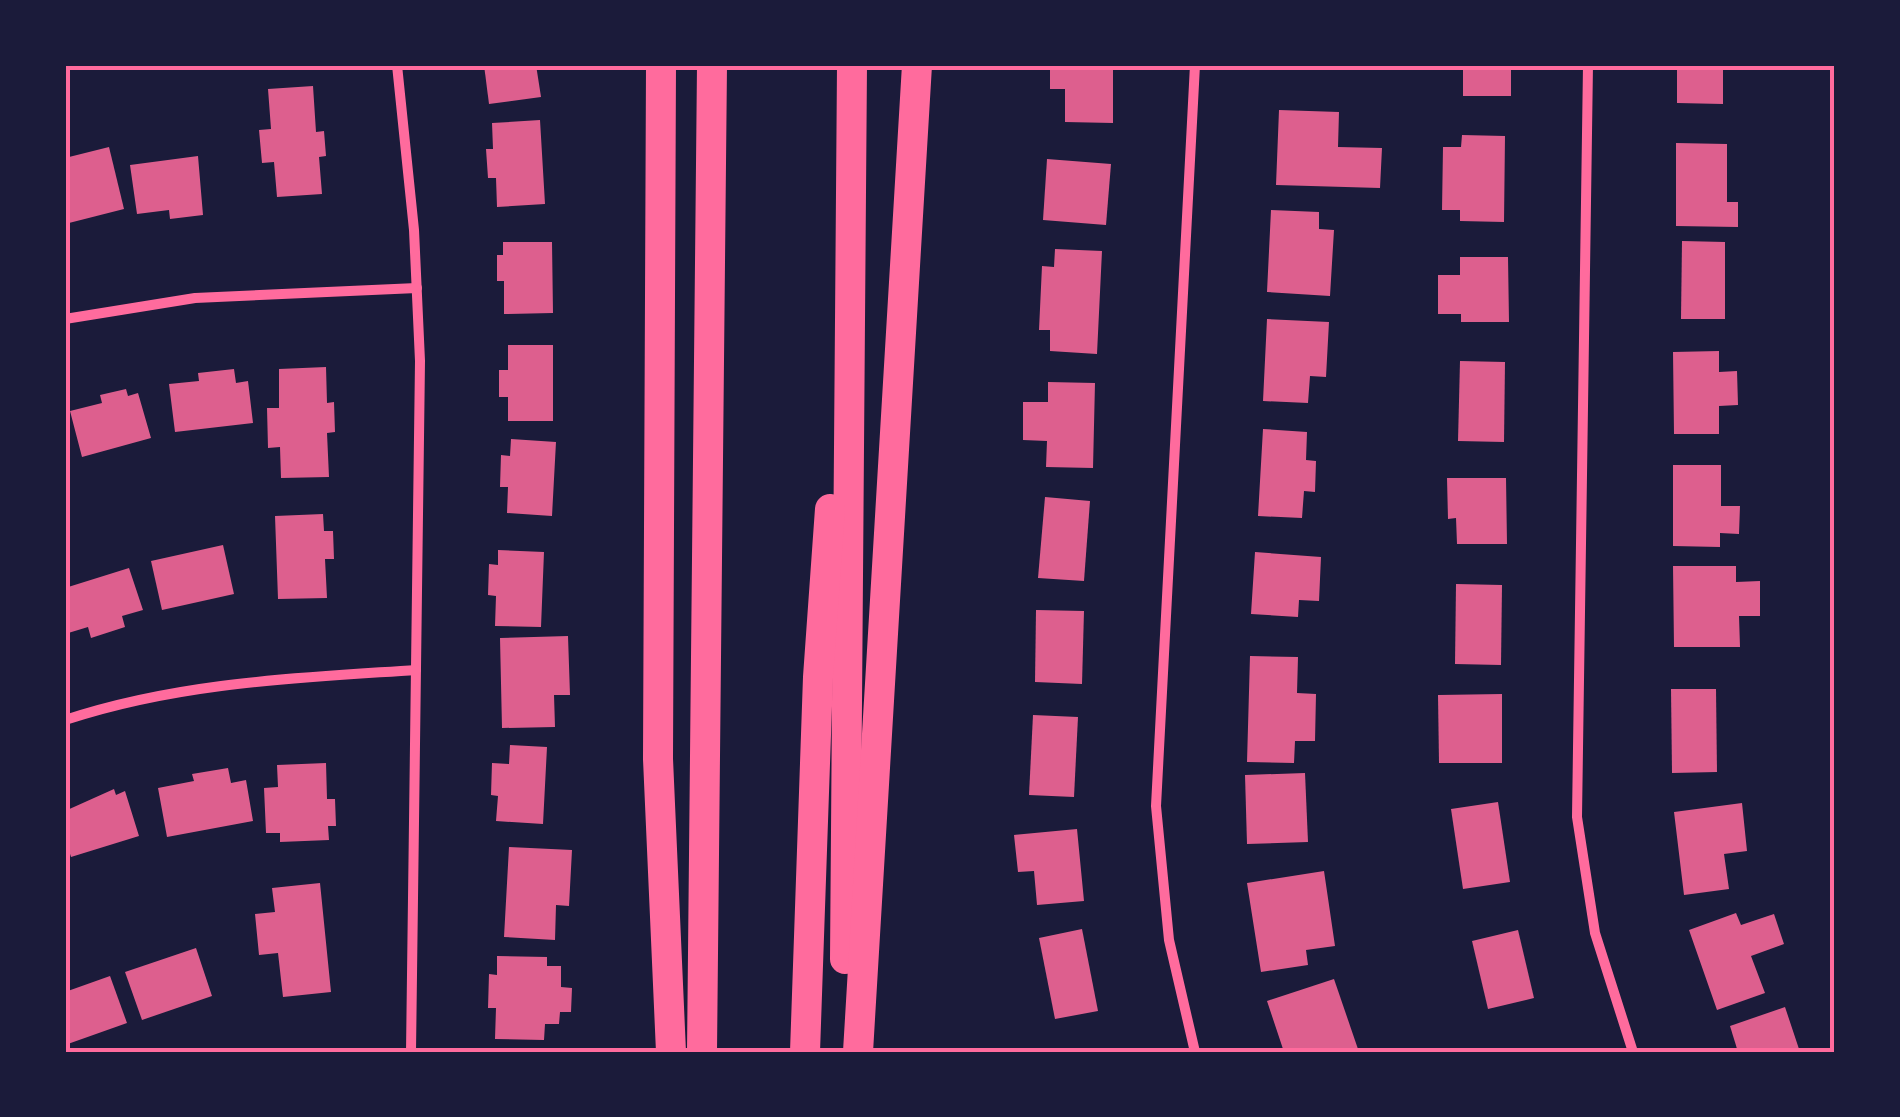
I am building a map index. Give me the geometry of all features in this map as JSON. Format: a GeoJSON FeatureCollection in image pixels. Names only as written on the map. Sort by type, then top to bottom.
{"type":"FeatureCollection","features":[{"type":"Feature","properties":{"kind":"highway"},"geometry":{"type":"LineString","coordinates":[[661,65],[658,728],[671,1052]]}},
{"type":"Feature","properties":{"kind":"highway"},"geometry":{"type":"LineString","coordinates":[[702,1052],[710,146],[714,65]]}},
{"type":"Feature","properties":{"kind":"highway"},"geometry":{"type":"LineString","coordinates":[[844,1052],[852,65]]}},
{"type":"Feature","properties":{"kind":"highway"},"geometry":{"type":"LineString","coordinates":[[858,1052],[917,65]]}},
{"type":"Feature","properties":{"kind":"highway"},"geometry":{"type":"LineString","coordinates":[[805,1052],[818,677],[851,222]]}},
{"type":"Feature","properties":{"kind":"street"},"geometry":{"type":"LineString","coordinates":[[397,65],[417,288],[411,1052]]}},
{"type":"Feature","properties":{"kind":"street"},"geometry":{"type":"LineString","coordinates":[[1195,65],[1156,806],[1169,940],[1195,1052]]}},
{"type":"Feature","properties":{"kind":"street"},"geometry":{"type":"LineString","coordinates":[[1588,65],[1577,817],[1595,934],[1629,1051]]}},
{"type":"Feature","properties":{"kind":"street"},"geometry":{"type":"LineString","coordinates":[[65,320],[196,298],[417,288]]}},
{"type":"Feature","properties":{"kind":"street"},"geometry":{"type":"LineString","coordinates":[[65,720],[210,686],[416,670]]}},
{"type":"Feature","properties":{"kind":"building"},"geometry":{"type":"Polygon","coordinates":[[[484,65],[536,65],[541,97],[489,104],[484,65]]]}},
{"type":"Feature","properties":{"kind":"building"},"geometry":{"type":"Polygon","coordinates":[[[1050,65],[1113,65],[1113,123],[1065,122],[1065,89],[1050,89],[1050,65]]]}},
{"type":"Feature","properties":{"kind":"building"},"geometry":{"type":"Polygon","coordinates":[[[1282,65],[1332,65],[1332,70],[1282,69],[1282,65]]]}},
{"type":"Feature","properties":{"kind":"building"},"geometry":{"type":"Polygon","coordinates":[[[1463,65],[1511,65],[1511,96],[1463,96],[1463,65]]]}},
{"type":"Feature","properties":{"kind":"building"},"geometry":{"type":"Polygon","coordinates":[[[1677,65],[1723,65],[1723,104],[1677,103],[1677,65]]]}},
{"type":"Feature","properties":{"kind":"building"},"geometry":{"type":"Polygon","coordinates":[[[313,86],[316,132],[324,131],[326,156],[319,157],[322,194],[277,197],[274,162],[262,163],[259,130],[271,129],[268,89],[313,86]]]}},
{"type":"Feature","properties":{"kind":"building"},"geometry":{"type":"Polygon","coordinates":[[[1279,110],[1339,112],[1338,147],[1382,148],[1380,188],[1276,185],[1279,110]]]}},
{"type":"Feature","properties":{"kind":"building"},"geometry":{"type":"Polygon","coordinates":[[[540,120],[545,204],[497,207],[496,178],[488,178],[486,149],[493,149],[492,123],[540,120]]]}},
{"type":"Feature","properties":{"kind":"building"},"geometry":{"type":"Polygon","coordinates":[[[1462,135],[1505,136],[1504,222],[1460,221],[1460,210],[1442,210],[1443,147],[1461,147],[1462,135]]]}},
{"type":"Feature","properties":{"kind":"building"},"geometry":{"type":"Polygon","coordinates":[[[1676,143],[1727,144],[1727,202],[1738,202],[1738,227],[1676,226],[1676,143]]]}},
{"type":"Feature","properties":{"kind":"building"},"geometry":{"type":"Polygon","coordinates":[[[109,147],[124,209],[65,224],[65,158],[109,147]]]}},
{"type":"Feature","properties":{"kind":"building"},"geometry":{"type":"Polygon","coordinates":[[[198,156],[203,215],[170,219],[169,210],[137,214],[130,165],[198,156]]]}},
{"type":"Feature","properties":{"kind":"building"},"geometry":{"type":"Polygon","coordinates":[[[1047,159],[1111,164],[1106,225],[1043,220],[1047,159]]]}},
{"type":"Feature","properties":{"kind":"building"},"geometry":{"type":"Polygon","coordinates":[[[1271,210],[1319,212],[1319,229],[1334,230],[1330,296],[1267,292],[1271,210]]]}},
{"type":"Feature","properties":{"kind":"building"},"geometry":{"type":"Polygon","coordinates":[[[1682,241],[1725,242],[1725,319],[1681,319],[1682,241]]]}},
{"type":"Feature","properties":{"kind":"building"},"geometry":{"type":"Polygon","coordinates":[[[503,242],[552,242],[553,313],[504,314],[504,281],[497,281],[497,255],[503,255],[503,242]]]}},
{"type":"Feature","properties":{"kind":"building"},"geometry":{"type":"Polygon","coordinates":[[[1055,249],[1102,251],[1097,354],[1050,351],[1050,330],[1039,330],[1042,266],[1054,267],[1055,249]]]}},
{"type":"Feature","properties":{"kind":"building"},"geometry":{"type":"Polygon","coordinates":[[[1460,257],[1508,257],[1509,322],[1461,322],[1461,314],[1438,314],[1438,275],[1460,275],[1460,257]]]}},
{"type":"Feature","properties":{"kind":"building"},"geometry":{"type":"Polygon","coordinates":[[[1267,319],[1329,322],[1326,377],[1310,376],[1308,403],[1263,401],[1267,319]]]}},
{"type":"Feature","properties":{"kind":"building"},"geometry":{"type":"Polygon","coordinates":[[[508,345],[553,345],[553,421],[508,421],[508,397],[499,397],[499,370],[508,370],[508,345]]]}},
{"type":"Feature","properties":{"kind":"building"},"geometry":{"type":"Polygon","coordinates":[[[1719,351],[1719,372],[1737,371],[1738,405],[1719,406],[1719,434],[1674,434],[1673,352],[1719,351]]]}},
{"type":"Feature","properties":{"kind":"building"},"geometry":{"type":"Polygon","coordinates":[[[1460,361],[1505,362],[1504,442],[1458,441],[1460,361]]]}},
{"type":"Feature","properties":{"kind":"building"},"geometry":{"type":"Polygon","coordinates":[[[326,367],[327,403],[334,402],[335,432],[327,433],[329,477],[281,478],[280,447],[268,448],[267,408],[279,408],[279,369],[326,367]]]}},
{"type":"Feature","properties":{"kind":"building"},"geometry":{"type":"Polygon","coordinates":[[[234,369],[236,383],[248,381],[253,423],[175,432],[169,384],[199,381],[198,373],[234,369]]]}},
{"type":"Feature","properties":{"kind":"building"},"geometry":{"type":"Polygon","coordinates":[[[1048,382],[1095,383],[1093,468],[1046,467],[1047,441],[1023,440],[1023,402],[1048,402],[1048,382]]]}},
{"type":"Feature","properties":{"kind":"building"},"geometry":{"type":"Polygon","coordinates":[[[126,389],[128,396],[138,393],[151,438],[82,457],[70,411],[102,403],[100,395],[126,389]]]}},
{"type":"Feature","properties":{"kind":"building"},"geometry":{"type":"Polygon","coordinates":[[[1263,429],[1307,432],[1306,460],[1316,461],[1315,492],[1304,491],[1302,518],[1258,516],[1263,429]]]}},
{"type":"Feature","properties":{"kind":"building"},"geometry":{"type":"Polygon","coordinates":[[[511,439],[556,442],[552,516],[507,513],[508,487],[500,487],[501,455],[510,456],[511,439]]]}},
{"type":"Feature","properties":{"kind":"building"},"geometry":{"type":"Polygon","coordinates":[[[1673,465],[1721,465],[1721,506],[1740,506],[1739,534],[1720,533],[1720,547],[1673,546],[1673,465]]]}},
{"type":"Feature","properties":{"kind":"building"},"geometry":{"type":"Polygon","coordinates":[[[1447,478],[1506,478],[1507,544],[1457,544],[1456,518],[1448,519],[1447,478]]]}},
{"type":"Feature","properties":{"kind":"building"},"geometry":{"type":"Polygon","coordinates":[[[1045,497],[1090,501],[1084,581],[1038,578],[1045,497]]]}},
{"type":"Feature","properties":{"kind":"building"},"geometry":{"type":"Polygon","coordinates":[[[323,514],[324,531],[333,531],[334,559],[325,559],[327,598],[278,599],[275,516],[323,514]]]}},
{"type":"Feature","properties":{"kind":"building"},"geometry":{"type":"Polygon","coordinates":[[[223,545],[234,594],[162,610],[151,561],[223,545]]]}},
{"type":"Feature","properties":{"kind":"building"},"geometry":{"type":"Polygon","coordinates":[[[498,550],[544,552],[541,627],[495,626],[496,596],[488,595],[489,564],[498,565],[498,550]]]}},
{"type":"Feature","properties":{"kind":"building"},"geometry":{"type":"Polygon","coordinates":[[[1255,552],[1321,557],[1319,601],[1299,600],[1298,617],[1251,614],[1255,552]]]}},
{"type":"Feature","properties":{"kind":"building"},"geometry":{"type":"Polygon","coordinates":[[[1673,566],[1736,566],[1736,582],[1760,581],[1760,616],[1739,616],[1740,647],[1674,647],[1673,566]]]}},
{"type":"Feature","properties":{"kind":"building"},"geometry":{"type":"Polygon","coordinates":[[[129,568],[143,610],[122,616],[125,627],[91,638],[88,627],[65,634],[65,588],[129,568]]]}},
{"type":"Feature","properties":{"kind":"building"},"geometry":{"type":"Polygon","coordinates":[[[1456,584],[1502,585],[1501,665],[1455,664],[1456,584]]]}},
{"type":"Feature","properties":{"kind":"building"},"geometry":{"type":"Polygon","coordinates":[[[1036,610],[1084,611],[1082,684],[1035,682],[1036,610]]]}},
{"type":"Feature","properties":{"kind":"building"},"geometry":{"type":"Polygon","coordinates":[[[568,636],[570,695],[554,695],[555,727],[502,728],[500,638],[568,636]]]}},
{"type":"Feature","properties":{"kind":"building"},"geometry":{"type":"Polygon","coordinates":[[[1250,656],[1298,657],[1297,693],[1316,694],[1315,741],[1295,741],[1294,763],[1247,762],[1250,656]]]}},
{"type":"Feature","properties":{"kind":"building"},"geometry":{"type":"Polygon","coordinates":[[[1671,689],[1716,689],[1717,772],[1672,773],[1671,689]]]}},
{"type":"Feature","properties":{"kind":"building"},"geometry":{"type":"Polygon","coordinates":[[[1502,694],[1502,763],[1439,763],[1438,695],[1502,694]]]}},
{"type":"Feature","properties":{"kind":"building"},"geometry":{"type":"Polygon","coordinates":[[[1033,715],[1078,717],[1074,797],[1029,795],[1033,715]]]}},
{"type":"Feature","properties":{"kind":"building"},"geometry":{"type":"Polygon","coordinates":[[[510,745],[547,747],[543,824],[496,821],[498,796],[491,795],[492,763],[509,764],[510,745]]]}},
{"type":"Feature","properties":{"kind":"building"},"geometry":{"type":"Polygon","coordinates":[[[326,763],[327,799],[335,799],[336,826],[328,826],[329,840],[280,842],[280,833],[266,833],[264,788],[278,787],[277,765],[326,763]]]}},
{"type":"Feature","properties":{"kind":"building"},"geometry":{"type":"Polygon","coordinates":[[[228,768],[231,783],[246,780],[253,821],[167,837],[158,788],[194,781],[192,774],[228,768]]]}},
{"type":"Feature","properties":{"kind":"building"},"geometry":{"type":"Polygon","coordinates":[[[1305,773],[1308,842],[1247,844],[1245,775],[1305,773]]]}},
{"type":"Feature","properties":{"kind":"building"},"geometry":{"type":"Polygon","coordinates":[[[114,789],[116,795],[125,791],[139,836],[71,857],[65,838],[65,811],[114,789]]]}},
{"type":"Feature","properties":{"kind":"building"},"geometry":{"type":"Polygon","coordinates":[[[1498,802],[1510,882],[1463,889],[1451,809],[1498,802]]]}},
{"type":"Feature","properties":{"kind":"building"},"geometry":{"type":"Polygon","coordinates":[[[1742,803],[1747,851],[1724,854],[1729,889],[1684,895],[1674,812],[1742,803]]]}},
{"type":"Feature","properties":{"kind":"building"},"geometry":{"type":"Polygon","coordinates":[[[1077,829],[1084,901],[1037,905],[1034,871],[1018,872],[1014,835],[1077,829]]]}},
{"type":"Feature","properties":{"kind":"building"},"geometry":{"type":"Polygon","coordinates":[[[509,847],[572,850],[569,906],[556,905],[555,940],[504,937],[509,847]]]}},
{"type":"Feature","properties":{"kind":"building"},"geometry":{"type":"Polygon","coordinates":[[[1324,871],[1335,946],[1306,950],[1308,965],[1261,972],[1247,883],[1324,871]]]}},
{"type":"Feature","properties":{"kind":"building"},"geometry":{"type":"Polygon","coordinates":[[[320,883],[331,992],[283,997],[278,953],[259,955],[255,914],[275,912],[272,888],[320,883]]]}},
{"type":"Feature","properties":{"kind":"building"},"geometry":{"type":"Polygon","coordinates":[[[1736,913],[1741,925],[1774,914],[1784,944],[1751,956],[1765,993],[1717,1010],[1689,930],[1736,913]]]}},
{"type":"Feature","properties":{"kind":"building"},"geometry":{"type":"Polygon","coordinates":[[[1082,929],[1098,1011],[1055,1019],[1039,938],[1082,929]]]}},
{"type":"Feature","properties":{"kind":"building"},"geometry":{"type":"Polygon","coordinates":[[[1518,930],[1534,998],[1488,1009],[1472,941],[1518,930]]]}},
{"type":"Feature","properties":{"kind":"building"},"geometry":{"type":"Polygon","coordinates":[[[196,948],[212,996],[142,1020],[125,972],[196,948]]]}},
{"type":"Feature","properties":{"kind":"building"},"geometry":{"type":"Polygon","coordinates":[[[497,956],[547,957],[547,966],[561,966],[561,987],[572,988],[571,1012],[560,1012],[559,1024],[545,1024],[544,1040],[495,1039],[496,1008],[488,1008],[489,974],[497,975],[497,956]]]}},
{"type":"Feature","properties":{"kind":"building"},"geometry":{"type":"Polygon","coordinates":[[[110,976],[127,1023],[65,1045],[65,992],[110,976]]]}},
{"type":"Feature","properties":{"kind":"building"},"geometry":{"type":"Polygon","coordinates":[[[1334,979],[1359,1052],[1284,1052],[1267,1001],[1334,979]]]}},
{"type":"Feature","properties":{"kind":"building"},"geometry":{"type":"Polygon","coordinates":[[[1785,1007],[1800,1052],[1738,1052],[1730,1026],[1785,1007]]]}}]}
